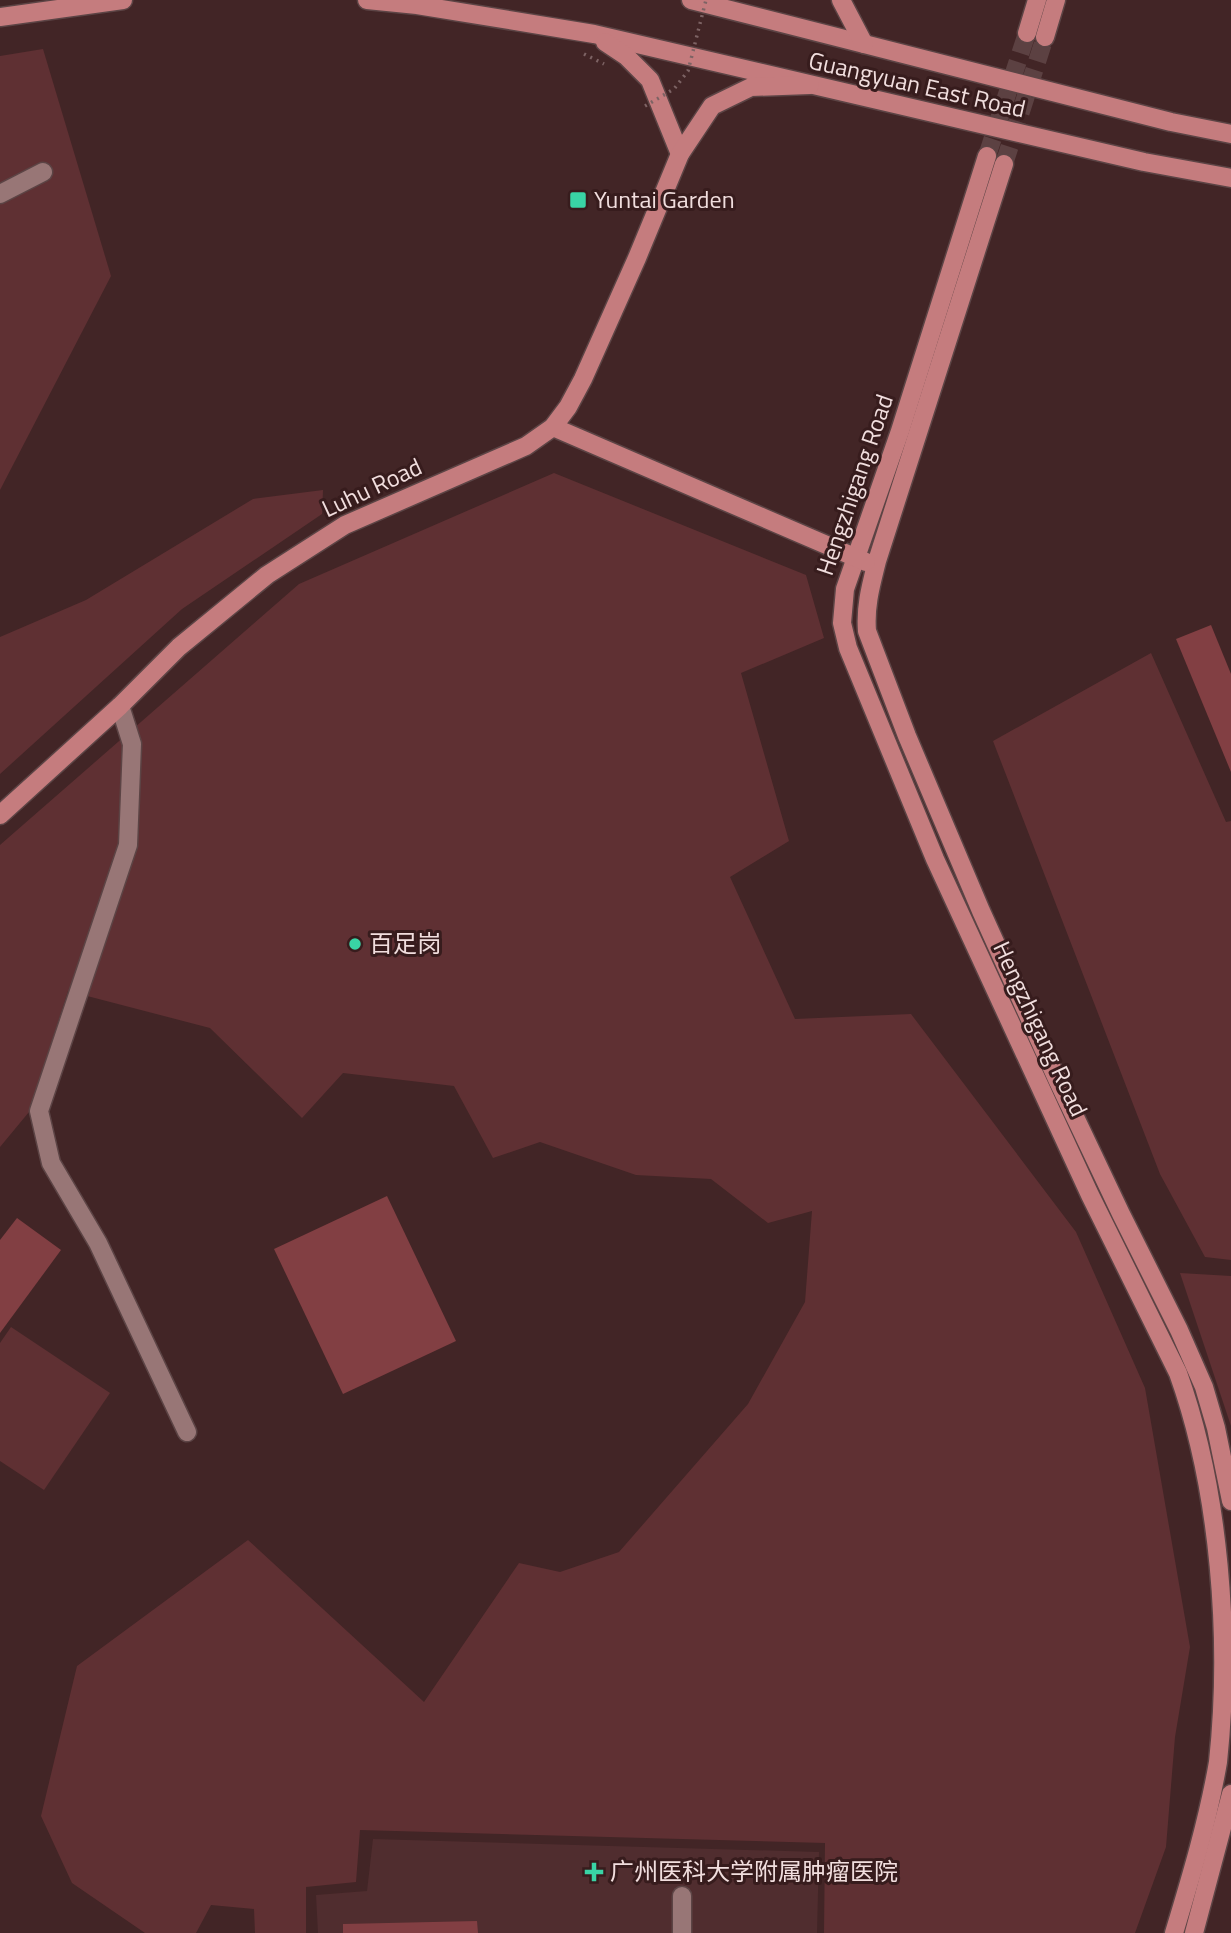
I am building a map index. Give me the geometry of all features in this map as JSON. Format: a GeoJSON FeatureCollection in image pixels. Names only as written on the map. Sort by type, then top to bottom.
{"type":"FeatureCollection","features":[{"type":"Feature","properties":{"kind":"main road"},"geometry":{"type":"LineString","coordinates":[[0,17],[122,0]]}},
{"type":"Feature","properties":{"kind":"main road","name":"Guangyuan East Road"},"geometry":{"type":"LineString","coordinates":[[367,0],[417,5],[594,34],[1144,162],[1231,178]]}},
{"type":"Feature","properties":{"kind":"main road","name":"Guangyuan East Road"},"geometry":{"type":"LineString","coordinates":[[691,0],[1158,119],[1231,134]]}},
{"type":"Feature","properties":{"kind":"main road"},"geometry":{"type":"LineString","coordinates":[[841,0],[864,44]]}},
{"type":"Feature","properties":{"kind":"main road"},"geometry":{"type":"LineString","coordinates":[[1037,0],[1036,35],[1056,0]]}},
{"type":"Feature","properties":{"kind":"main road"},"geometry":{"type":"LineString","coordinates":[[594,34],[626,56],[650,80],[680,154]]}},
{"type":"Feature","properties":{"kind":"main road","name":"Luhu Road"},"geometry":{"type":"LineString","coordinates":[[0,815],[120,706],[179,647],[232,602],[312,545],[345,525],[386,506],[526,446],[553,427],[568,407],[583,379],[680,154],[712,106],[751,88],[810,85]]}},
{"type":"Feature","properties":{"kind":"main road","name":"Hengzhigang Road"},"geometry":{"type":"LineString","coordinates":[[1174,1933],[1211,1796],[1226,1690],[1220,1563],[1207,1475],[1178,1373],[1090,1195],[935,859],[848,648],[842,622],[842,607],[855,558],[996,160],[876,566],[866,612],[867,631],[981,911],[1121,1214],[1180,1330],[1204,1387],[1216,1428],[1231,1501]]}},
{"type":"Feature","properties":{"kind":"main road"},"geometry":{"type":"LineString","coordinates":[[553,427],[876,566]]}},
{"type":"Feature","properties":{"kind":"main road"},"geometry":{"type":"LineString","coordinates":[[1194,1933],[1231,1794]]}},
{"type":"Feature","properties":{"kind":"lane"},"geometry":{"type":"LineString","coordinates":[[0,194],[43,172]]}},
{"type":"Feature","properties":{"kind":"lane"},"geometry":{"type":"LineString","coordinates":[[120,706],[132,744],[128,845],[39,1111],[51,1163],[98,1243],[187,1432]]}},
{"type":"Feature","properties":{"kind":"lane"},"geometry":{"type":"LineString","coordinates":[[682,1896],[682,1933]]}},
{"type":"Feature","properties":{"kind":"path"},"geometry":{"type":"LineString","coordinates":[[639,98],[645,106],[674,89],[688,71],[706,0]]}},
{"type":"Feature","properties":{"kind":"path"},"geometry":{"type":"LineString","coordinates":[[584,54],[608,66]]}},
{"type":"Feature","properties":{"kind":"shaded area"},"geometry":{"type":"Polygon","coordinates":[[[43,49],[111,276],[0,490],[0,56],[43,49]]]}},
{"type":"Feature","properties":{"kind":"shaded area"},"geometry":{"type":"Polygon","coordinates":[[[554,473],[806,575],[824,638],[741,673],[789,841],[730,877],[795,1019],[911,1014],[1076,1232],[1145,1388],[1190,1647],[1175,1737],[1166,1847],[1135,1933],[824,1933],[825,1843],[360,1830],[356,1882],[306,1887],[306,1933],[255,1933],[254,1909],[211,1905],[196,1933],[145,1933],[72,1883],[41,1816],[77,1666],[248,1540],[424,1702],[519,1563],[560,1572],[619,1552],[748,1404],[805,1302],[812,1211],[768,1223],[711,1179],[636,1175],[540,1142],[493,1158],[454,1086],[343,1073],[302,1118],[210,1028],[68,991],[29,1112],[0,1147],[0,845],[299,584],[554,473]]]}},
{"type":"Feature","properties":{"kind":"shaded area"},"geometry":{"type":"Polygon","coordinates":[[[323,490],[322,514],[182,609],[0,774],[0,637],[86,600],[253,499],[323,490]]]}},
{"type":"Feature","properties":{"kind":"shaded area"},"geometry":{"type":"Polygon","coordinates":[[[1151,653],[1226,822],[1231,821],[1231,1260],[1205,1257],[1160,1174],[993,741],[1151,653]]]}},
{"type":"Feature","properties":{"kind":"shaded area"},"geometry":{"type":"Polygon","coordinates":[[[1180,1273],[1231,1276],[1231,1426],[1180,1273]]]}},
{"type":"Feature","properties":{"kind":"shaded area"},"geometry":{"type":"Polygon","coordinates":[[[11,1327],[110,1393],[44,1490],[0,1461],[0,1343],[11,1327]]]}},
{"type":"Feature","properties":{"kind":"shaded area","name":"广州医科大学附属肿瘤医院"},"geometry":{"type":"Polygon","coordinates":[[[373,1839],[819,1852],[817,1933],[318,1933],[316,1895],[367,1891],[373,1839]]]}},
{"type":"Feature","properties":{"kind":"building"},"geometry":{"type":"Polygon","coordinates":[[[1211,625],[1231,674],[1231,772],[1176,639],[1211,625]]]}},
{"type":"Feature","properties":{"kind":"building"},"geometry":{"type":"Polygon","coordinates":[[[387,1196],[456,1341],[343,1394],[274,1249],[387,1196]]]}},
{"type":"Feature","properties":{"kind":"building"},"geometry":{"type":"Polygon","coordinates":[[[17,1218],[61,1250],[0,1333],[0,1240],[17,1218]]]}},
{"type":"Feature","properties":{"kind":"building"},"geometry":{"type":"Polygon","coordinates":[[[477,1921],[478,1933],[343,1933],[343,1924],[477,1921]]]}},
{"type":"Feature","properties":{"kind":"tunnel"},"geometry":{"type":"LineString","coordinates":[[987,156],[1027,33]]}},
{"type":"Feature","properties":{"kind":"tunnel"},"geometry":{"type":"LineString","coordinates":[[1004,164],[1045,37]]}},
{"type":"Feature","properties":{"kind":"place","name":"Yuntai Garden"},"geometry":{"type":"Point","coordinates":[578,200]}},
{"type":"Feature","properties":{"kind":"place","name":"百足岗"},"geometry":{"type":"Point","coordinates":[355,944]}},
{"type":"Feature","properties":{"kind":"place","name":"广州医科大学附属肿瘤医院"},"geometry":{"type":"Point","coordinates":[594,1872]}}]}
